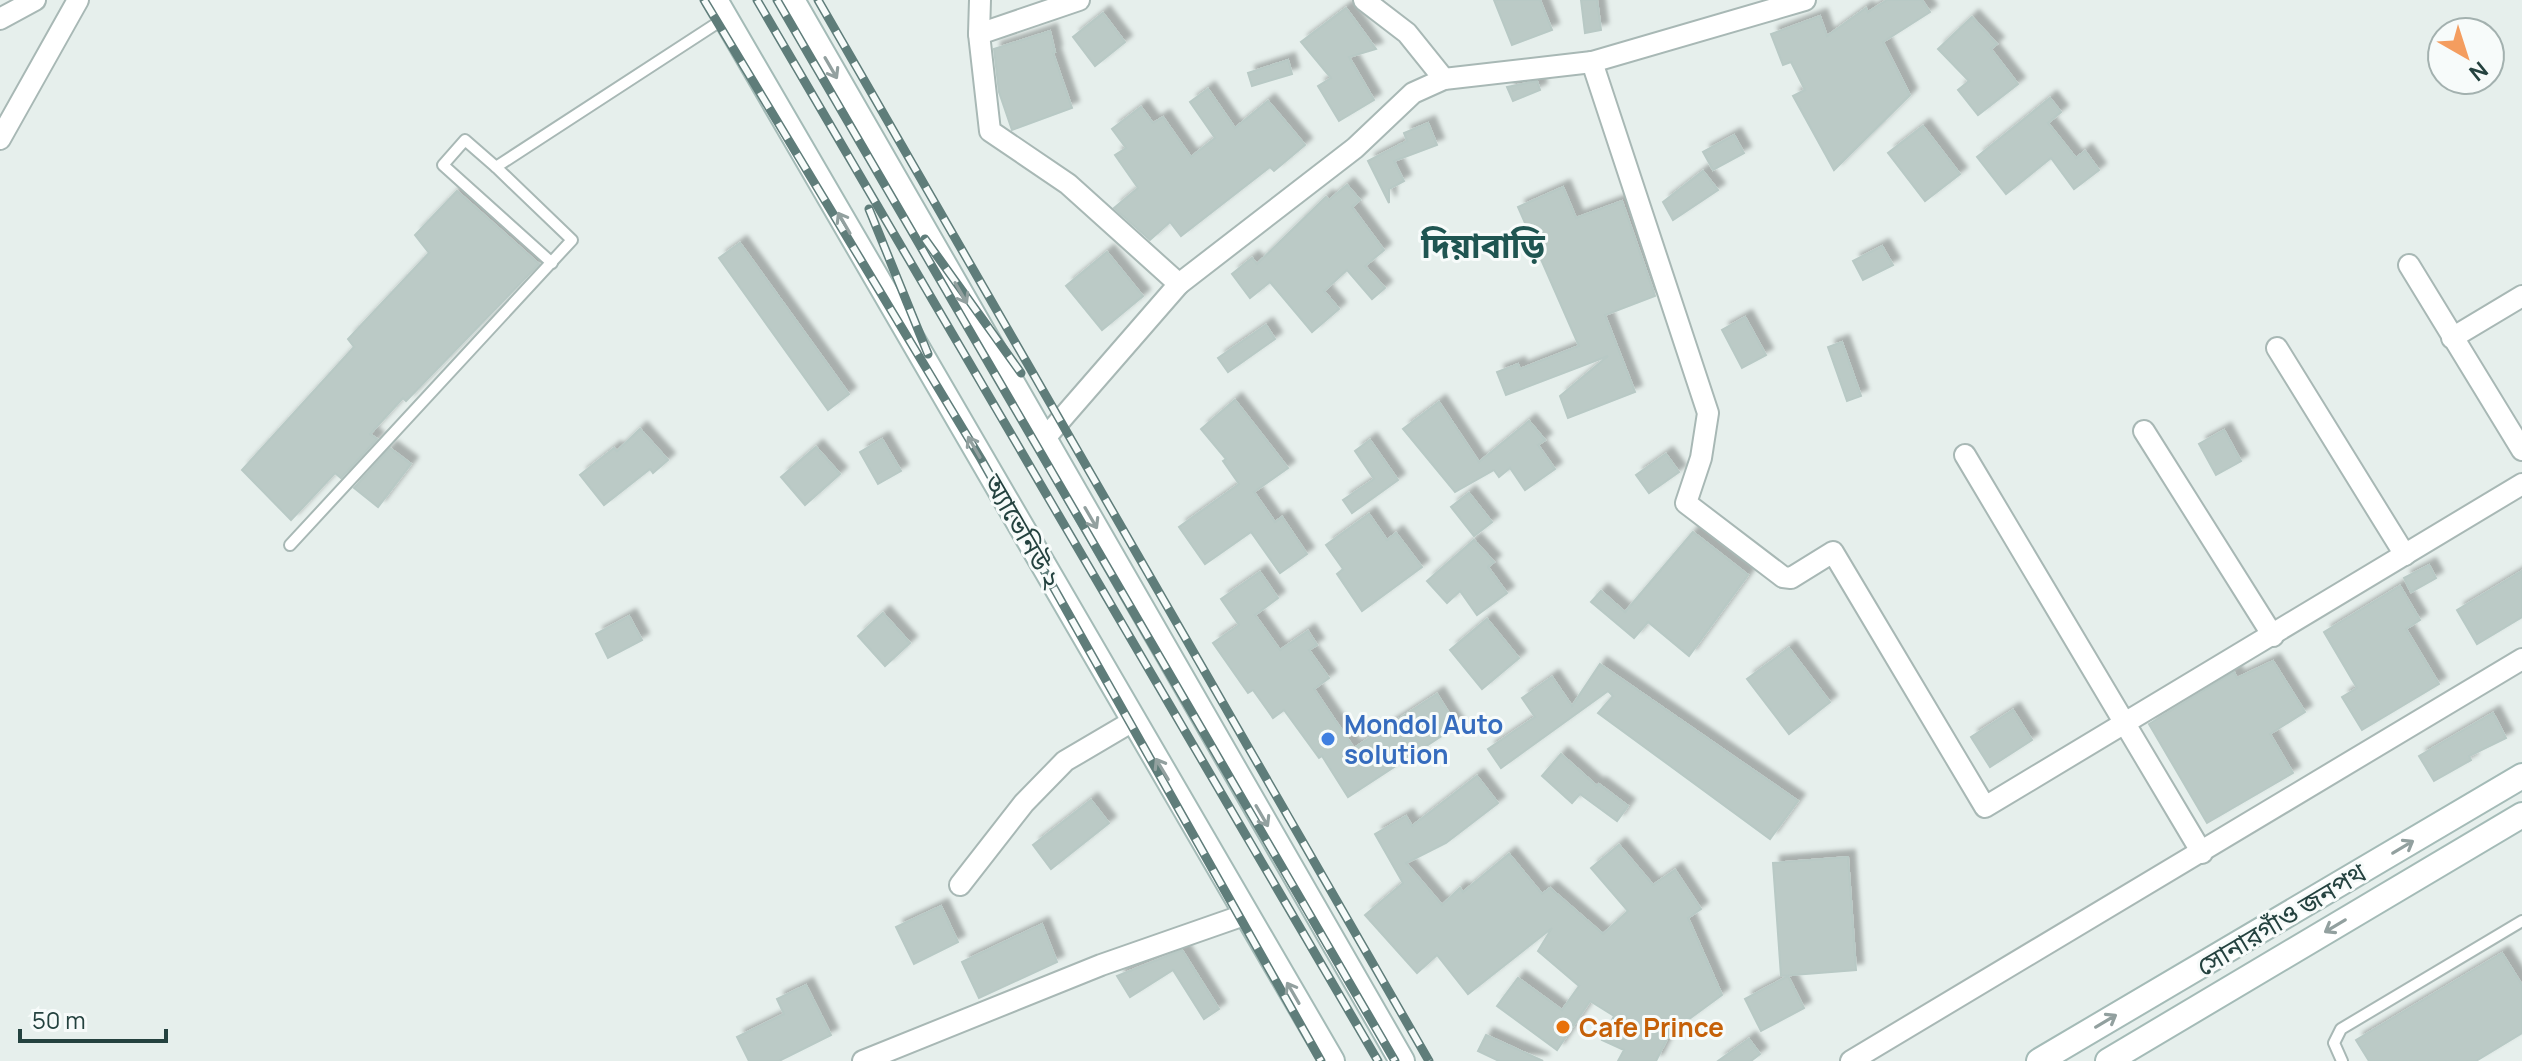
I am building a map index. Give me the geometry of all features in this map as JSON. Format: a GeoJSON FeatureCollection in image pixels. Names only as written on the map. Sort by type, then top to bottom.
{"type":"FeatureCollection","features":[{"type":"Feature","properties":{"kind":"main road"},"geometry":{"type":"LineString","coordinates":[[792,0],[1402,1061]]}},
{"type":"Feature","properties":{"kind":"main road","name":"অ্যাভেনিউ ২"},"geometry":{"type":"LineString","coordinates":[[720,9],[1332,1061]]}},
{"type":"Feature","properties":{"kind":"main road","name":"সোনারগাঁও জনপথ"},"geometry":{"type":"LineString","coordinates":[[2039,1061],[2522,776]]}},
{"type":"Feature","properties":{"kind":"main road","name":"সোনারগাঁও জনপথ"},"geometry":{"type":"LineString","coordinates":[[2108,1061],[2522,815]]}},
{"type":"Feature","properties":{"kind":"street"},"geometry":{"type":"LineString","coordinates":[[0,19],[35,0]]}},
{"type":"Feature","properties":{"kind":"street"},"geometry":{"type":"LineString","coordinates":[[0,139],[78,0]]}},
{"type":"Feature","properties":{"kind":"street"},"geometry":{"type":"LineString","coordinates":[[980,0],[979,34],[990,131],[1068,184],[1179,284]]}},
{"type":"Feature","properties":{"kind":"street"},"geometry":{"type":"LineString","coordinates":[[979,34],[1079,0]]}},
{"type":"Feature","properties":{"kind":"street"},"geometry":{"type":"LineString","coordinates":[[1364,0],[1407,33],[1444,79]]}},
{"type":"Feature","properties":{"kind":"street"},"geometry":{"type":"LineString","coordinates":[[1045,438],[1179,284],[1355,148],[1413,93],[1444,79],[1592,62],[1805,0]]}},
{"type":"Feature","properties":{"kind":"street"},"geometry":{"type":"LineString","coordinates":[[1592,62],[1708,413],[1701,458],[1686,503],[1783,577],[1791,578],[1833,552],[1985,807],[2522,484]]}},
{"type":"Feature","properties":{"kind":"street"},"geometry":{"type":"LineString","coordinates":[[2409,265],[2522,450]]}},
{"type":"Feature","properties":{"kind":"street"},"geometry":{"type":"LineString","coordinates":[[2452,338],[2522,296]]}},
{"type":"Feature","properties":{"kind":"street"},"geometry":{"type":"LineString","coordinates":[[2277,348],[2405,555]]}},
{"type":"Feature","properties":{"kind":"street"},"geometry":{"type":"LineString","coordinates":[[2144,431],[2273,636]]}},
{"type":"Feature","properties":{"kind":"street"},"geometry":{"type":"LineString","coordinates":[[1965,455],[2202,853]]}},
{"type":"Feature","properties":{"kind":"street"},"geometry":{"type":"LineString","coordinates":[[1851,1061],[2522,659]]}},
{"type":"Feature","properties":{"kind":"street"},"geometry":{"type":"LineString","coordinates":[[960,885],[1024,803],[1065,761],[1133,721]]}},
{"type":"Feature","properties":{"kind":"street"},"geometry":{"type":"LineString","coordinates":[[863,1061],[1101,965],[1247,914]]}},
{"type":"Feature","properties":{"kind":"lane"},"geometry":{"type":"LineString","coordinates":[[496,167],[720,9]]}},
{"type":"Feature","properties":{"kind":"lane"},"geometry":{"type":"LineString","coordinates":[[290,545],[393,430],[499,323],[552,263],[572,240],[465,140],[443,165],[552,263]]}},
{"type":"Feature","properties":{"kind":"lane"},"geometry":{"type":"LineString","coordinates":[[2342,1061],[2334,1043],[2341,1029],[2522,921]]}},
{"type":"Feature","properties":{"kind":"building"},"geometry":{"type":"Polygon","coordinates":[[[1494,0],[1540,0],[1552,30],[1512,45],[1494,0]]]}},
{"type":"Feature","properties":{"kind":"building"},"geometry":{"type":"Polygon","coordinates":[[[1581,0],[1597,0],[1601,30],[1585,33],[1581,0]]]}},
{"type":"Feature","properties":{"kind":"building"},"geometry":{"type":"Polygon","coordinates":[[[1887,0],[1922,0],[1930,12],[1883,42],[1910,95],[1834,170],[1793,96],[1805,90],[1791,62],[1783,65],[1771,34],[1820,16],[1827,36],[1866,8],[1868,12],[1887,0]]]}},
{"type":"Feature","properties":{"kind":"building"},"geometry":{"type":"Polygon","coordinates":[[[1346,8],[1376,49],[1349,57],[1374,100],[1339,121],[1318,86],[1331,78],[1301,42],[1346,8]]]}},
{"type":"Feature","properties":{"kind":"building"},"geometry":{"type":"Polygon","coordinates":[[[1103,13],[1125,42],[1095,66],[1073,37],[1103,13]]]}},
{"type":"Feature","properties":{"kind":"building"},"geometry":{"type":"Polygon","coordinates":[[[1972,17],[1997,44],[1991,49],[2018,84],[1978,115],[1958,90],[1969,81],[1938,49],[1972,17]]]}},
{"type":"Feature","properties":{"kind":"building"},"geometry":{"type":"Polygon","coordinates":[[[1050,31],[1053,53],[1072,108],[1012,130],[999,92],[994,49],[1050,31]]]}},
{"type":"Feature","properties":{"kind":"building"},"geometry":{"type":"Polygon","coordinates":[[[1288,60],[1292,74],[1252,86],[1248,73],[1288,60]]]}},
{"type":"Feature","properties":{"kind":"building"},"geometry":{"type":"Polygon","coordinates":[[[1537,81],[1540,90],[1513,101],[1507,87],[1537,81]]]}},
{"type":"Feature","properties":{"kind":"building"},"geometry":{"type":"Polygon","coordinates":[[[1208,89],[1235,128],[1268,101],[1305,145],[1274,171],[1270,167],[1181,236],[1170,222],[1150,240],[1114,208],[1138,188],[1115,155],[1126,148],[1112,129],[1141,107],[1153,123],[1163,117],[1191,157],[1215,138],[1190,102],[1208,89]]]}},
{"type":"Feature","properties":{"kind":"building"},"geometry":{"type":"Polygon","coordinates":[[[2050,98],[2061,112],[2048,123],[2076,158],[2085,151],[2099,170],[2074,189],[2051,158],[2006,194],[1977,157],[2050,98]]]}},
{"type":"Feature","properties":{"kind":"building"},"geometry":{"type":"Polygon","coordinates":[[[1428,123],[1437,145],[1394,161],[1404,181],[1389,189],[1389,203],[1368,161],[1407,141],[1404,133],[1428,123]]]}},
{"type":"Feature","properties":{"kind":"building"},"geometry":{"type":"Polygon","coordinates":[[[1923,126],[1960,174],[1925,201],[1888,153],[1923,126]]]}},
{"type":"Feature","properties":{"kind":"building"},"geometry":{"type":"Polygon","coordinates":[[[1734,135],[1744,153],[1713,170],[1703,152],[1734,135]]]}},
{"type":"Feature","properties":{"kind":"building"},"geometry":{"type":"Polygon","coordinates":[[[1703,171],[1718,190],[1673,220],[1663,202],[1703,171]]]}},
{"type":"Feature","properties":{"kind":"building"},"geometry":{"type":"Polygon","coordinates":[[[1347,185],[1360,200],[1352,207],[1384,250],[1365,266],[1385,288],[1372,299],[1347,270],[1324,291],[1339,309],[1312,332],[1270,282],[1250,298],[1232,274],[1252,258],[1257,264],[1326,197],[1329,200],[1347,185]]]}},
{"type":"Feature","properties":{"kind":"building"},"geometry":{"type":"Polygon","coordinates":[[[1563,187],[1576,218],[1622,201],[1655,296],[1605,315],[1635,392],[1568,418],[1560,396],[1608,356],[1506,395],[1497,372],[1518,364],[1520,369],[1579,346],[1518,207],[1563,187]]]}},
{"type":"Feature","properties":{"kind":"building"},"geometry":{"type":"Polygon","coordinates":[[[457,191],[539,264],[406,401],[403,398],[370,434],[377,439],[341,478],[335,473],[291,520],[242,470],[354,347],[348,339],[429,253],[415,235],[457,191]]]}},
{"type":"Feature","properties":{"kind":"building"},"geometry":{"type":"Polygon","coordinates":[[[740,243],[849,394],[828,410],[719,258],[740,243]]]}},
{"type":"Feature","properties":{"kind":"building"},"geometry":{"type":"Polygon","coordinates":[[[1882,246],[1893,265],[1863,280],[1853,261],[1882,246]]]}},
{"type":"Feature","properties":{"kind":"building"},"geometry":{"type":"Polygon","coordinates":[[[1107,252],[1143,296],[1102,330],[1066,286],[1107,252]]]}},
{"type":"Feature","properties":{"kind":"building"},"geometry":{"type":"Polygon","coordinates":[[[1745,317],[1766,355],[1742,368],[1722,330],[1745,317]]]}},
{"type":"Feature","properties":{"kind":"building"},"geometry":{"type":"Polygon","coordinates":[[[1266,325],[1275,339],[1228,372],[1218,358],[1266,325]]]}},
{"type":"Feature","properties":{"kind":"building"},"geometry":{"type":"Polygon","coordinates":[[[1842,342],[1861,396],[1847,401],[1828,347],[1842,342]]]}},
{"type":"Feature","properties":{"kind":"building"},"geometry":{"type":"Polygon","coordinates":[[[1235,400],[1288,468],[1254,492],[1275,522],[1282,517],[1307,554],[1280,573],[1251,532],[1205,564],[1179,527],[1239,484],[1223,461],[1226,459],[1201,429],[1235,400]]]}},
{"type":"Feature","properties":{"kind":"building"},"geometry":{"type":"Polygon","coordinates":[[[1439,402],[1479,462],[1529,421],[1545,440],[1538,445],[1555,469],[1525,490],[1510,468],[1499,477],[1494,470],[1455,492],[1403,429],[1439,402]]]}},
{"type":"Feature","properties":{"kind":"building"},"geometry":{"type":"Polygon","coordinates":[[[640,429],[668,460],[653,473],[650,469],[604,505],[580,475],[614,448],[617,451],[640,429]]]}},
{"type":"Feature","properties":{"kind":"building"},"geometry":{"type":"Polygon","coordinates":[[[2224,430],[2241,461],[2216,475],[2199,444],[2224,430]]]}},
{"type":"Feature","properties":{"kind":"building"},"geometry":{"type":"Polygon","coordinates":[[[882,439],[901,471],[878,484],[860,452],[882,439]]]}},
{"type":"Feature","properties":{"kind":"building"},"geometry":{"type":"Polygon","coordinates":[[[1370,440],[1398,480],[1352,513],[1343,500],[1374,479],[1355,451],[1370,440]]]}},
{"type":"Feature","properties":{"kind":"building"},"geometry":{"type":"Polygon","coordinates":[[[816,447],[840,474],[805,505],[781,477],[816,447]]]}},
{"type":"Feature","properties":{"kind":"building"},"geometry":{"type":"Polygon","coordinates":[[[390,448],[411,464],[378,507],[354,488],[390,448]]]}},
{"type":"Feature","properties":{"kind":"building"},"geometry":{"type":"Polygon","coordinates":[[[1666,454],[1679,472],[1649,493],[1636,475],[1666,454]]]}},
{"type":"Feature","properties":{"kind":"building"},"geometry":{"type":"Polygon","coordinates":[[[1469,493],[1492,522],[1474,536],[1451,507],[1469,493]]]}},
{"type":"Feature","properties":{"kind":"building"},"geometry":{"type":"Polygon","coordinates":[[[1369,514],[1387,540],[1396,533],[1422,567],[1362,611],[1337,574],[1343,569],[1326,545],[1369,514]]]}},
{"type":"Feature","properties":{"kind":"building"},"geometry":{"type":"Polygon","coordinates":[[[1693,532],[1748,575],[1689,656],[1648,622],[1634,638],[1591,602],[1601,591],[1625,612],[1693,532]]]}},
{"type":"Feature","properties":{"kind":"building"},"geometry":{"type":"Polygon","coordinates":[[[1474,540],[1494,562],[1488,567],[1507,593],[1477,615],[1460,591],[1447,603],[1427,581],[1474,540]]]}},
{"type":"Feature","properties":{"kind":"building"},"geometry":{"type":"Polygon","coordinates":[[[2429,565],[2436,578],[2411,592],[2404,578],[2429,565]]]}},
{"type":"Feature","properties":{"kind":"building"},"geometry":{"type":"Polygon","coordinates":[[[2522,571],[2522,617],[2477,644],[2457,610],[2522,571]]]}},
{"type":"Feature","properties":{"kind":"building"},"geometry":{"type":"Polygon","coordinates":[[[1260,572],[1278,598],[1255,615],[1280,650],[1308,631],[1317,645],[1309,650],[1329,678],[1314,689],[1354,748],[1437,694],[1457,726],[1348,797],[1322,756],[1319,758],[1284,710],[1273,718],[1253,690],[1248,693],[1213,643],[1239,625],[1221,599],[1260,572]]]}},
{"type":"Feature","properties":{"kind":"building"},"geometry":{"type":"Polygon","coordinates":[[[2400,586],[2420,620],[2406,629],[2439,684],[2362,730],[2342,697],[2357,688],[2324,632],[2400,586]]]}},
{"type":"Feature","properties":{"kind":"building"},"geometry":{"type":"Polygon","coordinates":[[[883,613],[910,643],[885,666],[858,636],[883,613]]]}},
{"type":"Feature","properties":{"kind":"building"},"geometry":{"type":"Polygon","coordinates":[[[629,616],[642,640],[608,658],[596,634],[629,616]]]}},
{"type":"Feature","properties":{"kind":"building"},"geometry":{"type":"Polygon","coordinates":[[[1487,619],[1519,658],[1482,689],[1450,650],[1487,619]]]}},
{"type":"Feature","properties":{"kind":"building"},"geometry":{"type":"Polygon","coordinates":[[[1789,648],[1830,702],[1789,734],[1747,679],[1789,648]]]}},
{"type":"Feature","properties":{"kind":"building"},"geometry":{"type":"Polygon","coordinates":[[[2273,661],[2305,712],[2270,734],[2293,773],[2207,823],[2149,724],[2234,672],[2237,678],[2273,661]]]}},
{"type":"Feature","properties":{"kind":"building"},"geometry":{"type":"Polygon","coordinates":[[[1600,664],[1798,801],[1770,839],[1598,713],[1613,696],[1608,691],[1501,768],[1488,749],[1535,717],[1522,698],[1552,677],[1572,706],[1600,664]]]}},
{"type":"Feature","properties":{"kind":"building"},"geometry":{"type":"Polygon","coordinates":[[[2013,710],[2032,740],[1990,767],[1971,737],[2013,710]]]}},
{"type":"Feature","properties":{"kind":"building"},"geometry":{"type":"Polygon","coordinates":[[[2493,713],[2506,738],[2469,756],[2471,760],[2434,781],[2419,756],[2493,713]]]}},
{"type":"Feature","properties":{"kind":"building"},"geometry":{"type":"Polygon","coordinates":[[[1561,754],[1597,786],[1599,784],[1628,806],[1617,821],[1580,794],[1572,803],[1542,776],[1561,754]]]}},
{"type":"Feature","properties":{"kind":"building"},"geometry":{"type":"Polygon","coordinates":[[[1477,776],[1498,803],[1446,843],[1406,863],[1442,905],[1460,888],[1463,892],[1509,854],[1542,894],[1550,888],[1603,934],[1628,911],[1591,868],[1619,845],[1653,885],[1675,870],[1701,909],[1688,918],[1722,995],[1670,1033],[1656,1061],[1618,1061],[1624,1050],[1602,1040],[1614,1016],[1590,1001],[1557,1050],[1497,1006],[1518,978],[1562,1010],[1579,986],[1538,951],[1552,928],[1468,994],[1437,955],[1417,973],[1365,915],[1403,883],[1375,834],[1406,816],[1412,826],[1477,776]]]}},
{"type":"Feature","properties":{"kind":"building"},"geometry":{"type":"Polygon","coordinates":[[[1091,800],[1109,823],[1051,869],[1033,845],[1091,800]]]}},
{"type":"Feature","properties":{"kind":"building"},"geometry":{"type":"Polygon","coordinates":[[[1848,857],[1856,970],[1781,976],[1773,863],[1848,857]]]}},
{"type":"Feature","properties":{"kind":"building"},"geometry":{"type":"Polygon","coordinates":[[[941,906],[958,942],[914,964],[896,927],[941,906]]]}},
{"type":"Feature","properties":{"kind":"building"},"geometry":{"type":"Polygon","coordinates":[[[1042,924],[1057,962],[979,998],[962,962],[1042,924]]]}},
{"type":"Feature","properties":{"kind":"building"},"geometry":{"type":"Polygon","coordinates":[[[1182,950],[1219,1009],[1204,1019],[1173,970],[1130,997],[1117,976],[1182,950]]]}},
{"type":"Feature","properties":{"kind":"building"},"geometry":{"type":"Polygon","coordinates":[[[2502,953],[2522,985],[2522,1033],[2476,1061],[2369,1061],[2356,1040],[2502,953]]]}},
{"type":"Feature","properties":{"kind":"building"},"geometry":{"type":"Polygon","coordinates":[[[1788,976],[1804,1008],[1761,1031],[1745,999],[1788,976]]]}},
{"type":"Feature","properties":{"kind":"building"},"geometry":{"type":"Polygon","coordinates":[[[806,985],[831,1035],[779,1061],[749,1061],[737,1037],[784,1014],[777,999],[806,985]]]}},
{"type":"Feature","properties":{"kind":"building"},"geometry":{"type":"Polygon","coordinates":[[[1486,1035],[1543,1061],[1499,1061],[1478,1051],[1486,1035]]]}},
{"type":"Feature","properties":{"kind":"building"},"geometry":{"type":"Polygon","coordinates":[[[1749,1039],[1760,1054],[1751,1061],[1718,1061],[1749,1039]]]}},
{"type":"Feature","properties":{"kind":"railway"},"geometry":{"type":"LineString","coordinates":[[704,0],[981,459],[1321,1061]]}},
{"type":"Feature","properties":{"kind":"railway"},"geometry":{"type":"LineString","coordinates":[[757,0],[1378,1061]]}},
{"type":"Feature","properties":{"kind":"railway"},"geometry":{"type":"LineString","coordinates":[[777,0],[1395,1061]]}},
{"type":"Feature","properties":{"kind":"railway"},"geometry":{"type":"LineString","coordinates":[[818,0],[1429,1061]]}},
{"type":"Feature","properties":{"kind":"railway"},"geometry":{"type":"LineString","coordinates":[[869,209],[928,354]]}},
{"type":"Feature","properties":{"kind":"railway"},"geometry":{"type":"LineString","coordinates":[[925,239],[1021,373]]}},
{"type":"Feature","properties":{"kind":"place","name":"Mondol Auto solution"},"geometry":{"type":"Point","coordinates":[1328,739]}},
{"type":"Feature","properties":{"kind":"place","name":"Cafe Prince"},"geometry":{"type":"Point","coordinates":[1563,1027]}},
{"type":"Feature","properties":{"kind":"district","name":"দিয়াবাড়ি"},"geometry":{"type":"Point","coordinates":[1483,245]}}]}
